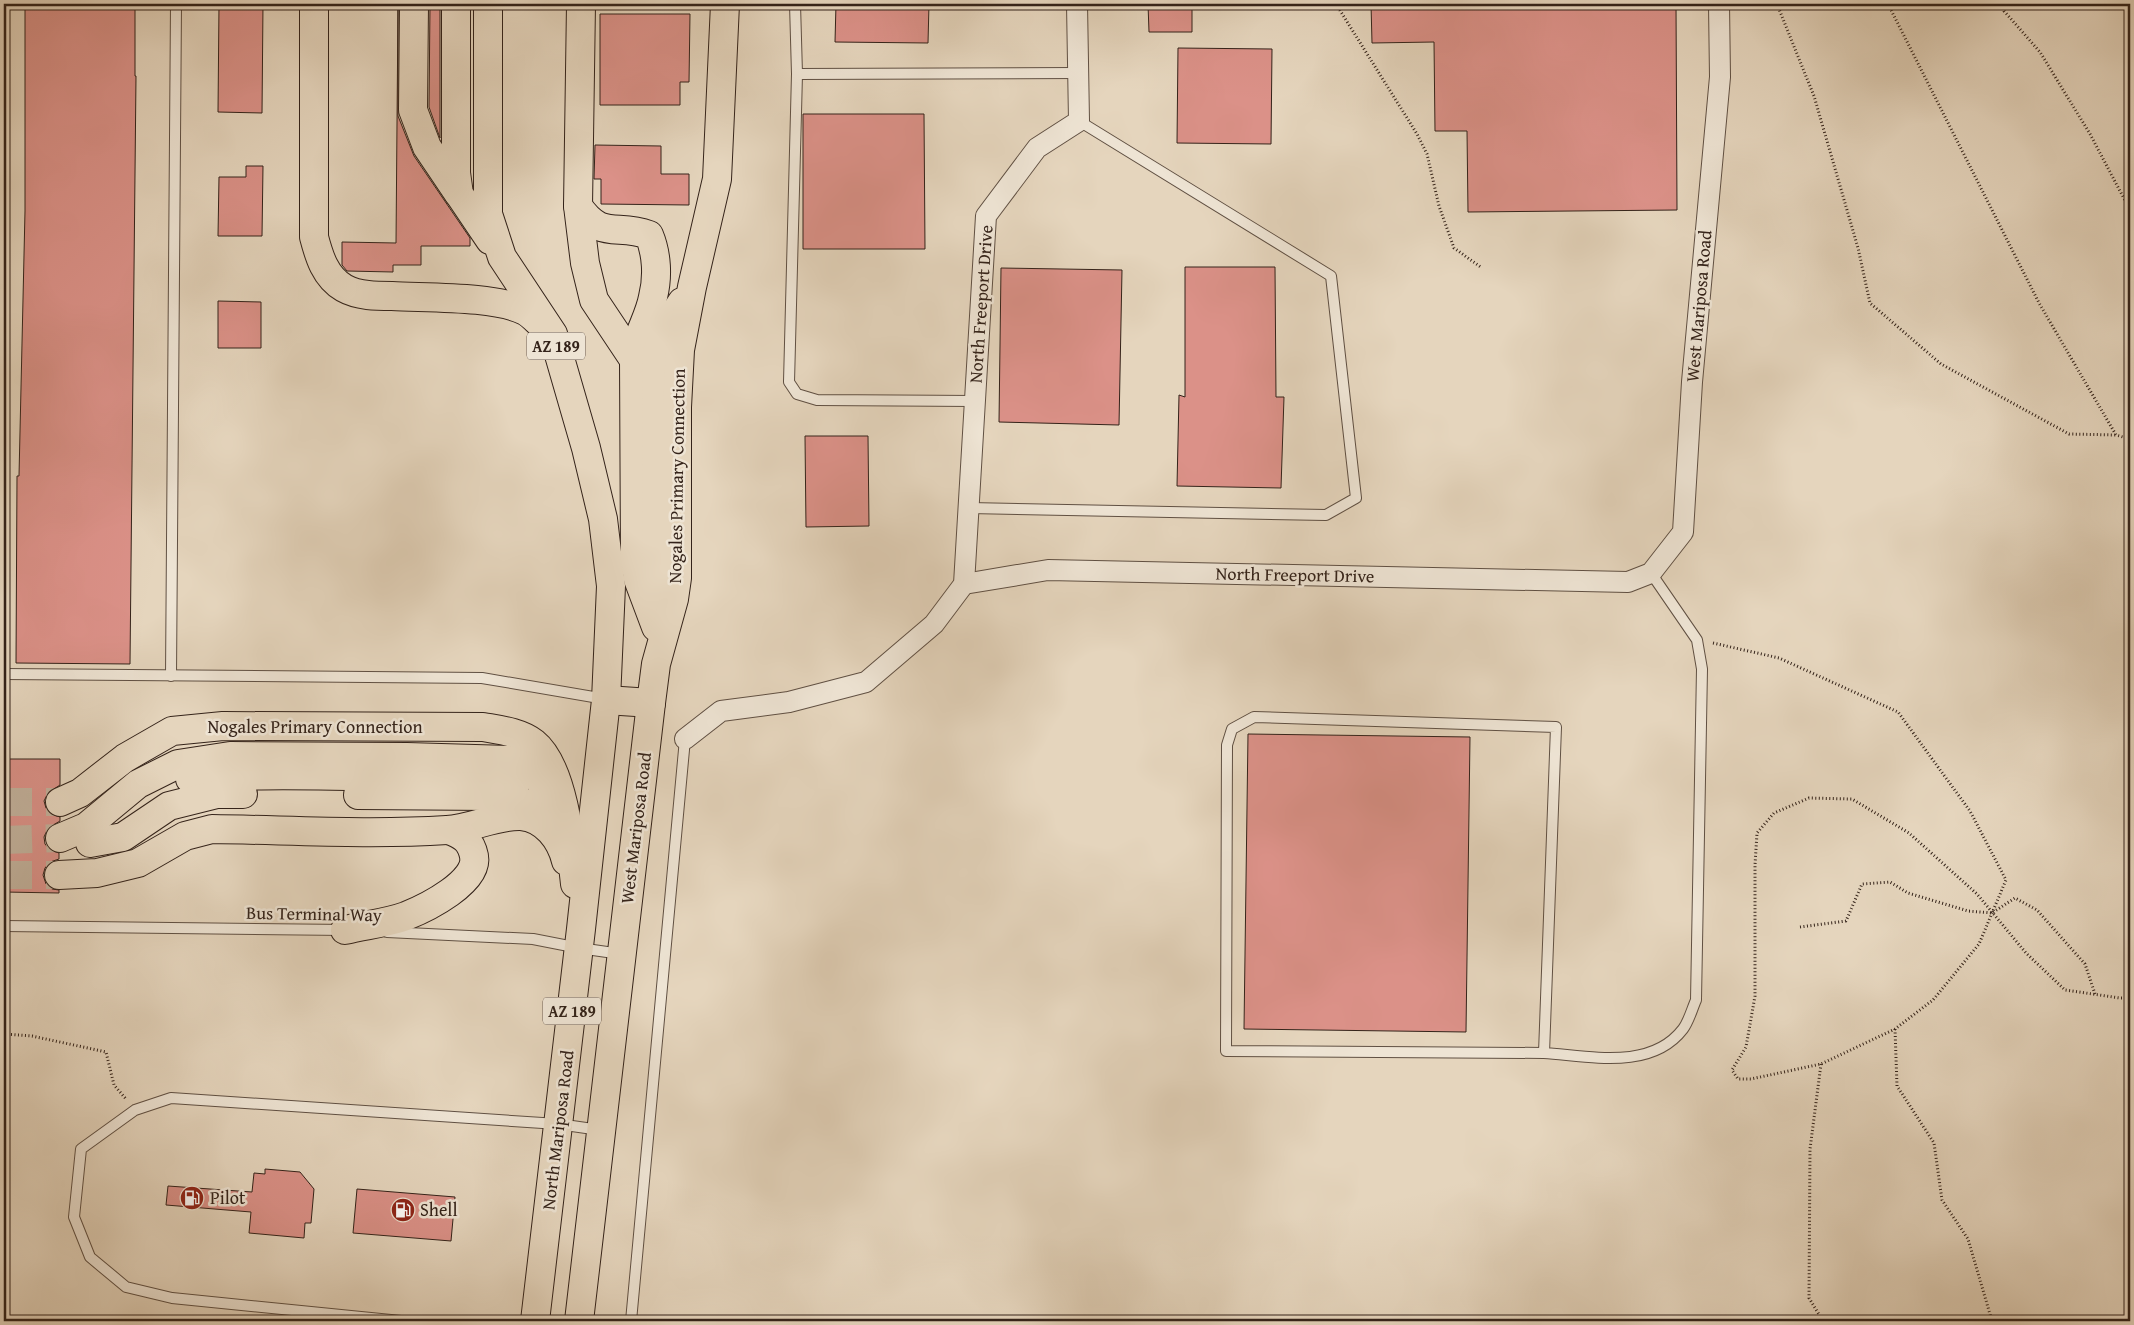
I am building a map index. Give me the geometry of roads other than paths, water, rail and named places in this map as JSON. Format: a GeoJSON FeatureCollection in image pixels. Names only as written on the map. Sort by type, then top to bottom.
{"type":"FeatureCollection","features":[{"type":"Feature","properties":{"kind":"highway","name":"AZ 189"},"geometry":{"type":"LineString","coordinates":[[314,4],[314,237],[319,259],[329,274],[344,288],[367,296],[450,298],[502,303],[526,311],[553,334]]}},
{"type":"Feature","properties":{"kind":"highway","name":"AZ 189"},"geometry":{"type":"LineString","coordinates":[[414,4],[414,110],[427,147],[553,334],[586,448],[604,519],[611,586],[606,700]]}},
{"type":"Feature","properties":{"kind":"highway","name":"AZ 189"},"geometry":{"type":"LineString","coordinates":[[456,4],[456,173],[459,194]]}},
{"type":"Feature","properties":{"kind":"highway","name":"AZ 189"},"geometry":{"type":"LineString","coordinates":[[488,4],[488,214],[502,257]]}},
{"type":"Feature","properties":{"kind":"highway","name":"AZ 189"},"geometry":{"type":"LineString","coordinates":[[581,4],[578,206],[585,263],[594,300],[634,360]]}},
{"type":"Feature","properties":{"kind":"highway","name":"Nogales Primary Connection"},"geometry":{"type":"LineString","coordinates":[[656,664],[674,599],[677,578],[680,350],[692,287],[717,179],[725,4]]}},
{"type":"Feature","properties":{"kind":"highway","name":"Nogales Primary Connection"},"geometry":{"type":"LineString","coordinates":[[578,206],[588,221],[606,229],[635,230],[650,235],[656,252],[654,296],[636,344],[634,360],[635,560],[638,580],[656,627]]}},
{"type":"Feature","properties":{"kind":"highway","name":"Nogales Primary Connection"},"geometry":{"type":"LineString","coordinates":[[651,703],[656,664],[658,352],[669,322],[692,287]]}},
{"type":"Feature","properties":{"kind":"highway"},"geometry":{"type":"LineString","coordinates":[[606,700],[651,703]]}},
{"type":"Feature","properties":{"kind":"highway","name":"North Mariposa Road"},"geometry":{"type":"LineString","coordinates":[[535,1321],[606,700]]}},
{"type":"Feature","properties":{"kind":"highway","name":"West Mariposa Road"},"geometry":{"type":"LineString","coordinates":[[621,954],[651,703]]}},
{"type":"Feature","properties":{"kind":"highway","name":"Nogales Primary Connection"},"geometry":{"type":"LineString","coordinates":[[60,837],[80,793],[125,758],[172,731],[223,726],[448,726],[483,727],[512,732],[533,742],[545,753],[554,771],[556,816],[579,928]]}},
{"type":"Feature","properties":{"kind":"highway","name":"Nogales Primary Connection"},"geometry":{"type":"LineString","coordinates":[[60,837],[86,827],[138,784],[178,764],[230,756],[482,758],[510,760],[531,770],[540,780],[556,816],[569,832],[579,928]]}},
{"type":"Feature","properties":{"kind":"highway","name":"Nogales Primary Connection"},"geometry":{"type":"LineString","coordinates":[[60,837],[90,843],[123,837],[169,806],[217,794],[426,795],[511,798],[542,809],[548,815],[556,816]]}},
{"type":"Feature","properties":{"kind":"highway"},"geometry":{"type":"LineString","coordinates":[[60,837],[100,856],[130,851],[179,822],[215,812],[499,814],[521,816],[537,821],[549,829],[556,816]]}},
{"type":"Feature","properties":{"kind":"highway"},"geometry":{"type":"LineString","coordinates":[[60,837],[97,873],[138,863],[185,836],[212,829],[449,830],[521,816]]}},
{"type":"Feature","properties":{"kind":"highway"},"geometry":{"type":"LineString","coordinates":[[346,930],[405,916],[441,899],[467,879],[475,861],[472,846],[463,835],[449,830]]}},
{"type":"Feature","properties":{"kind":"highway","name":"AZ 189"},"geometry":{"type":"LineString","coordinates":[[579,1321],[621,954]]}},
{"type":"Feature","properties":{"kind":"street"},"geometry":{"type":"LineString","coordinates":[[1077,4],[1079,122]]}},
{"type":"Feature","properties":{"kind":"street","name":"West Mariposa Road"},"geometry":{"type":"LineString","coordinates":[[1651,574],[1683,532],[1692,382],[1720,76],[1719,4]]}},
{"type":"Feature","properties":{"kind":"street","name":"North Freeport Drive"},"geometry":{"type":"LineString","coordinates":[[1079,122],[1037,148],[986,216],[964,584],[1048,570],[1628,582],[1651,574]]}},
{"type":"Feature","properties":{"kind":"street"},"geometry":{"type":"LineString","coordinates":[[685,739],[721,711],[789,702],[866,682],[934,624],[964,584]]}},
{"type":"Feature","properties":{"kind":"lane"},"geometry":{"type":"LineString","coordinates":[[171,676],[176,4]]}},
{"type":"Feature","properties":{"kind":"lane"},"geometry":{"type":"LineString","coordinates":[[795,4],[797,74],[789,382],[797,394],[817,400],[974,401]]}},
{"type":"Feature","properties":{"kind":"lane"},"geometry":{"type":"LineString","coordinates":[[797,74],[1078,73]]}},
{"type":"Feature","properties":{"kind":"lane"},"geometry":{"type":"LineString","coordinates":[[968,508],[1326,515],[1356,498],[1331,276],[1079,122]]}},
{"type":"Feature","properties":{"kind":"lane"},"geometry":{"type":"LineString","coordinates":[[1544,1053],[1556,727],[1254,717],[1232,729],[1227,745],[1226,1051],[1544,1053],[1639,1057],[1666,1045],[1684,1028],[1696,1000],[1702,669],[1697,640],[1651,574]]}},
{"type":"Feature","properties":{"kind":"lane"},"geometry":{"type":"LineString","coordinates":[[4,674],[482,678],[606,700]]}},
{"type":"Feature","properties":{"kind":"lane"},"geometry":{"type":"LineString","coordinates":[[631,1321],[685,739]]}},
{"type":"Feature","properties":{"kind":"lane","name":"Bus Terminal Way"},"geometry":{"type":"LineString","coordinates":[[4,926],[346,930],[533,939],[579,928],[621,954]]}},
{"type":"Feature","properties":{"kind":"lane"},"geometry":{"type":"LineString","coordinates":[[401,1321],[172,1298],[126,1287],[90,1257],[74,1217],[81,1149],[135,1110],[171,1098],[558,1124],[601,1130]]}},
{"type":"Feature","properties":{"kind":"tunnel"},"geometry":{"type":"LineString","coordinates":[[4,802],[60,802]]}},
{"type":"Feature","properties":{"kind":"tunnel"},"geometry":{"type":"LineString","coordinates":[[4,840],[60,838]]}},
{"type":"Feature","properties":{"kind":"tunnel"},"geometry":{"type":"LineString","coordinates":[[4,875],[59,875]]}},
{"type":"Feature","properties":{"kind":"place","name":"Pilot"},"geometry":{"type":"Point","coordinates":[192,1198]}},
{"type":"Feature","properties":{"kind":"place","name":"Shell"},"geometry":{"type":"Point","coordinates":[403,1210]}}]}
